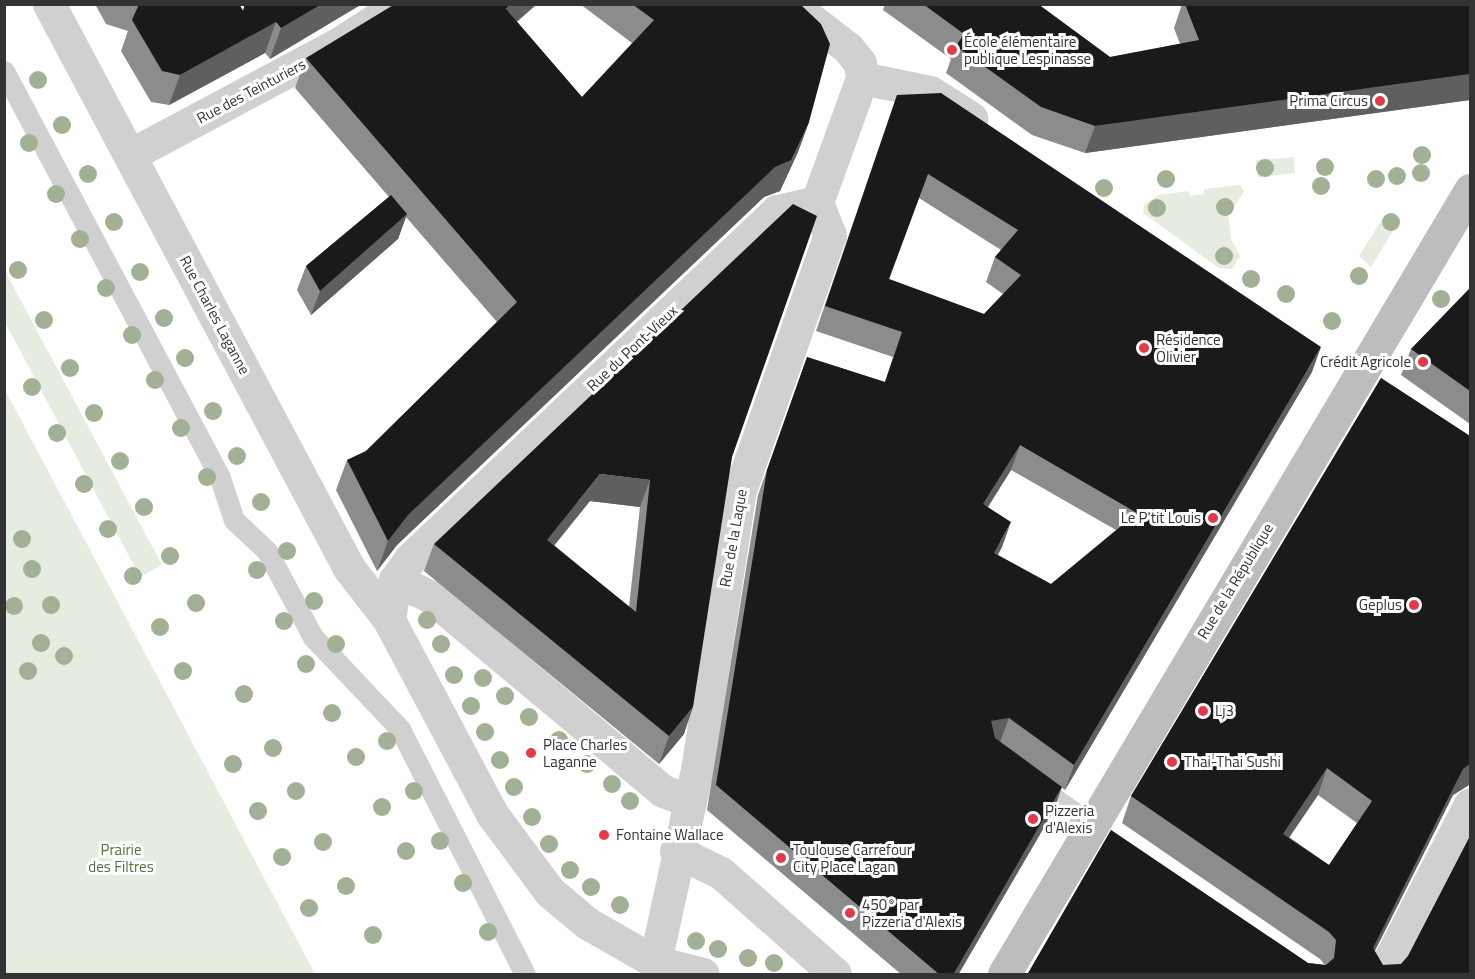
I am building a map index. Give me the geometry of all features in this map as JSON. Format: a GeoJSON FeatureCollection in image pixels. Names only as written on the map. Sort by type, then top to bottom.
{"type":"FeatureCollection","features":[{"type":"Feature","properties":{"kind":"street","name":"Rue Charles Laganne"},"geometry":{"type":"LineString","coordinates":[[49,4],[349,568],[389,620]]}},
{"type":"Feature","properties":{"kind":"street","name":"Rue des Teinturiers"},"geometry":{"type":"LineString","coordinates":[[130,155],[338,44],[400,4]]}},
{"type":"Feature","properties":{"kind":"street"},"geometry":{"type":"LineString","coordinates":[[791,4],[848,48],[860,63],[862,78],[817,202]]}},
{"type":"Feature","properties":{"kind":"street"},"geometry":{"type":"LineString","coordinates":[[862,78],[930,92],[1000,137]]}},
{"type":"Feature","properties":{"kind":"street","name":"Rue de la République"},"geometry":{"type":"LineString","coordinates":[[1004,975],[1091,824],[1375,379],[1470,192]]}},
{"type":"Feature","properties":{"kind":"street","name":"Rue du Pont-Vieux"},"geometry":{"type":"LineString","coordinates":[[389,620],[395,580],[410,559],[777,211],[817,202]]}},
{"type":"Feature","properties":{"kind":"street","name":"Rue de la Laque"},"geometry":{"type":"LineString","coordinates":[[676,851],[688,800],[740,490],[830,235],[817,202]]}},
{"type":"Feature","properties":{"kind":"street"},"geometry":{"type":"LineString","coordinates":[[395,580],[431,597],[663,791],[688,800]]}},
{"type":"Feature","properties":{"kind":"street"},"geometry":{"type":"LineString","coordinates":[[389,620],[492,814],[524,861],[587,923],[655,962],[703,975]]}},
{"type":"Feature","properties":{"kind":"street"},"geometry":{"type":"LineString","coordinates":[[1382,975],[1470,804]]}},
{"type":"Feature","properties":{"kind":"street"},"geometry":{"type":"LineString","coordinates":[[1091,824],[1123,847]]}},
{"type":"Feature","properties":{"kind":"street"},"geometry":{"type":"LineString","coordinates":[[655,962],[676,851],[721,873],[835,975]]}},
{"type":"Feature","properties":{"kind":"lane"},"geometry":{"type":"LineString","coordinates":[[4,71],[219,475],[234,520],[267,551],[313,637],[400,729],[525,975]]}},
{"type":"Feature","properties":{"kind":"lane"},"geometry":{"type":"LineString","coordinates":[[1020,773],[1091,824]]}},
{"type":"Feature","properties":{"kind":"green space"},"geometry":{"type":"Polygon","coordinates":[[[1294,157],[1295,173],[1258,177],[1256,160],[1294,157]]]}},
{"type":"Feature","properties":{"kind":"green space"},"geometry":{"type":"Polygon","coordinates":[[[1240,185],[1244,192],[1228,215],[1231,239],[1240,256],[1232,269],[1219,268],[1143,213],[1144,205],[1158,195],[1189,191],[1190,196],[1204,194],[1204,189],[1240,185]]]}},
{"type":"Feature","properties":{"kind":"green space"},"geometry":{"type":"Polygon","coordinates":[[[1400,219],[1371,267],[1359,256],[1382,220],[1400,219]]]}},
{"type":"Feature","properties":{"kind":"green space"},"geometry":{"type":"Polygon","coordinates":[[[4,269],[162,565],[140,577],[5,322],[4,269]]]}},
{"type":"Feature","properties":{"kind":"green space","name":"Prairie des Filtres"},"geometry":{"type":"Polygon","coordinates":[[[4,388],[148,659],[315,974],[5,974],[4,388]]]}},
{"type":"Feature","properties":{"kind":"building"},"geometry":{"type":"Polygon","coordinates":[[[139,4],[239,4],[243,11],[245,4],[322,4],[281,28],[276,22],[180,75],[162,71],[132,20],[139,4]]]}},
{"type":"Feature","properties":{"kind":"building"},"geometry":{"type":"Polygon","coordinates":[[[395,4],[511,4],[506,9],[582,97],[654,20],[632,4],[800,4],[821,24],[830,44],[809,122],[791,160],[775,167],[408,515],[388,541],[347,460],[366,451],[517,302],[306,58],[395,4]]]}},
{"type":"Feature","properties":{"kind":"building"},"geometry":{"type":"Polygon","coordinates":[[[923,4],[1038,4],[1110,57],[1199,40],[1185,4],[1470,4],[1470,74],[1095,126],[1041,107],[956,46],[964,34],[923,4]]]}},
{"type":"Feature","properties":{"kind":"building"},"geometry":{"type":"Polygon","coordinates":[[[941,93],[1321,347],[1074,765],[1009,718],[991,721],[995,738],[1062,787],[953,975],[940,975],[716,785],[767,470],[807,357],[885,382],[902,332],[825,306],[897,95],[941,93]],[[928,174],[889,279],[984,314],[1021,275],[995,257],[1018,230],[928,174]],[[1020,445],[983,504],[1011,522],[994,553],[1051,584],[1137,513],[1020,445]]]}},
{"type":"Feature","properties":{"kind":"building"},"geometry":{"type":"Polygon","coordinates":[[[391,195],[407,214],[320,291],[306,266],[391,195]]]}},
{"type":"Feature","properties":{"kind":"building"},"geometry":{"type":"Polygon","coordinates":[[[793,204],[817,216],[732,457],[693,707],[669,736],[434,544],[793,204]],[[600,474],[547,540],[636,612],[650,480],[600,474]]]}},
{"type":"Feature","properties":{"kind":"building"},"geometry":{"type":"Polygon","coordinates":[[[1470,288],[1470,391],[1411,349],[1470,288]]]}},
{"type":"Feature","properties":{"kind":"building"},"geometry":{"type":"Polygon","coordinates":[[[1381,378],[1470,436],[1470,764],[1463,769],[1373,948],[1383,965],[1401,964],[1408,956],[1470,836],[1470,975],[1027,975],[1111,830],[1308,963],[1326,965],[1334,958],[1336,940],[1329,932],[1131,796],[1381,378]],[[1327,768],[1283,834],[1329,865],[1372,801],[1327,768]]]}},
{"type":"Feature","properties":{"kind":"place","name":"École élémentaire publique Lespinasse"},"geometry":{"type":"Point","coordinates":[952,50]}},
{"type":"Feature","properties":{"kind":"place","name":"Prima Circus"},"geometry":{"type":"Point","coordinates":[1380,101]}},
{"type":"Feature","properties":{"kind":"place","name":"Résidence Olivier"},"geometry":{"type":"Point","coordinates":[1144,348]}},
{"type":"Feature","properties":{"kind":"place","name":"Crédit Agricole"},"geometry":{"type":"Point","coordinates":[1423,362]}},
{"type":"Feature","properties":{"kind":"place","name":"Le P'tit Louis"},"geometry":{"type":"Point","coordinates":[1213,518]}},
{"type":"Feature","properties":{"kind":"place","name":"Geplus"},"geometry":{"type":"Point","coordinates":[1414,605]}},
{"type":"Feature","properties":{"kind":"place","name":"Lj3"},"geometry":{"type":"Point","coordinates":[1203,711]}},
{"type":"Feature","properties":{"kind":"place","name":"Place Charles Laganne"},"geometry":{"type":"Point","coordinates":[531,753]}},
{"type":"Feature","properties":{"kind":"place","name":"Thai-Thai Sushi"},"geometry":{"type":"Point","coordinates":[1172,762]}},
{"type":"Feature","properties":{"kind":"place","name":"Pizzeria d'Alexis"},"geometry":{"type":"Point","coordinates":[1033,819]}},
{"type":"Feature","properties":{"kind":"place","name":"Fontaine Wallace"},"geometry":{"type":"Point","coordinates":[604,835]}},
{"type":"Feature","properties":{"kind":"place","name":"Toulouse Carrefour City Place Lagan"},"geometry":{"type":"Point","coordinates":[781,858]}},
{"type":"Feature","properties":{"kind":"place","name":"450° par Pizzeria d'Alexis"},"geometry":{"type":"Point","coordinates":[850,913]}}]}
